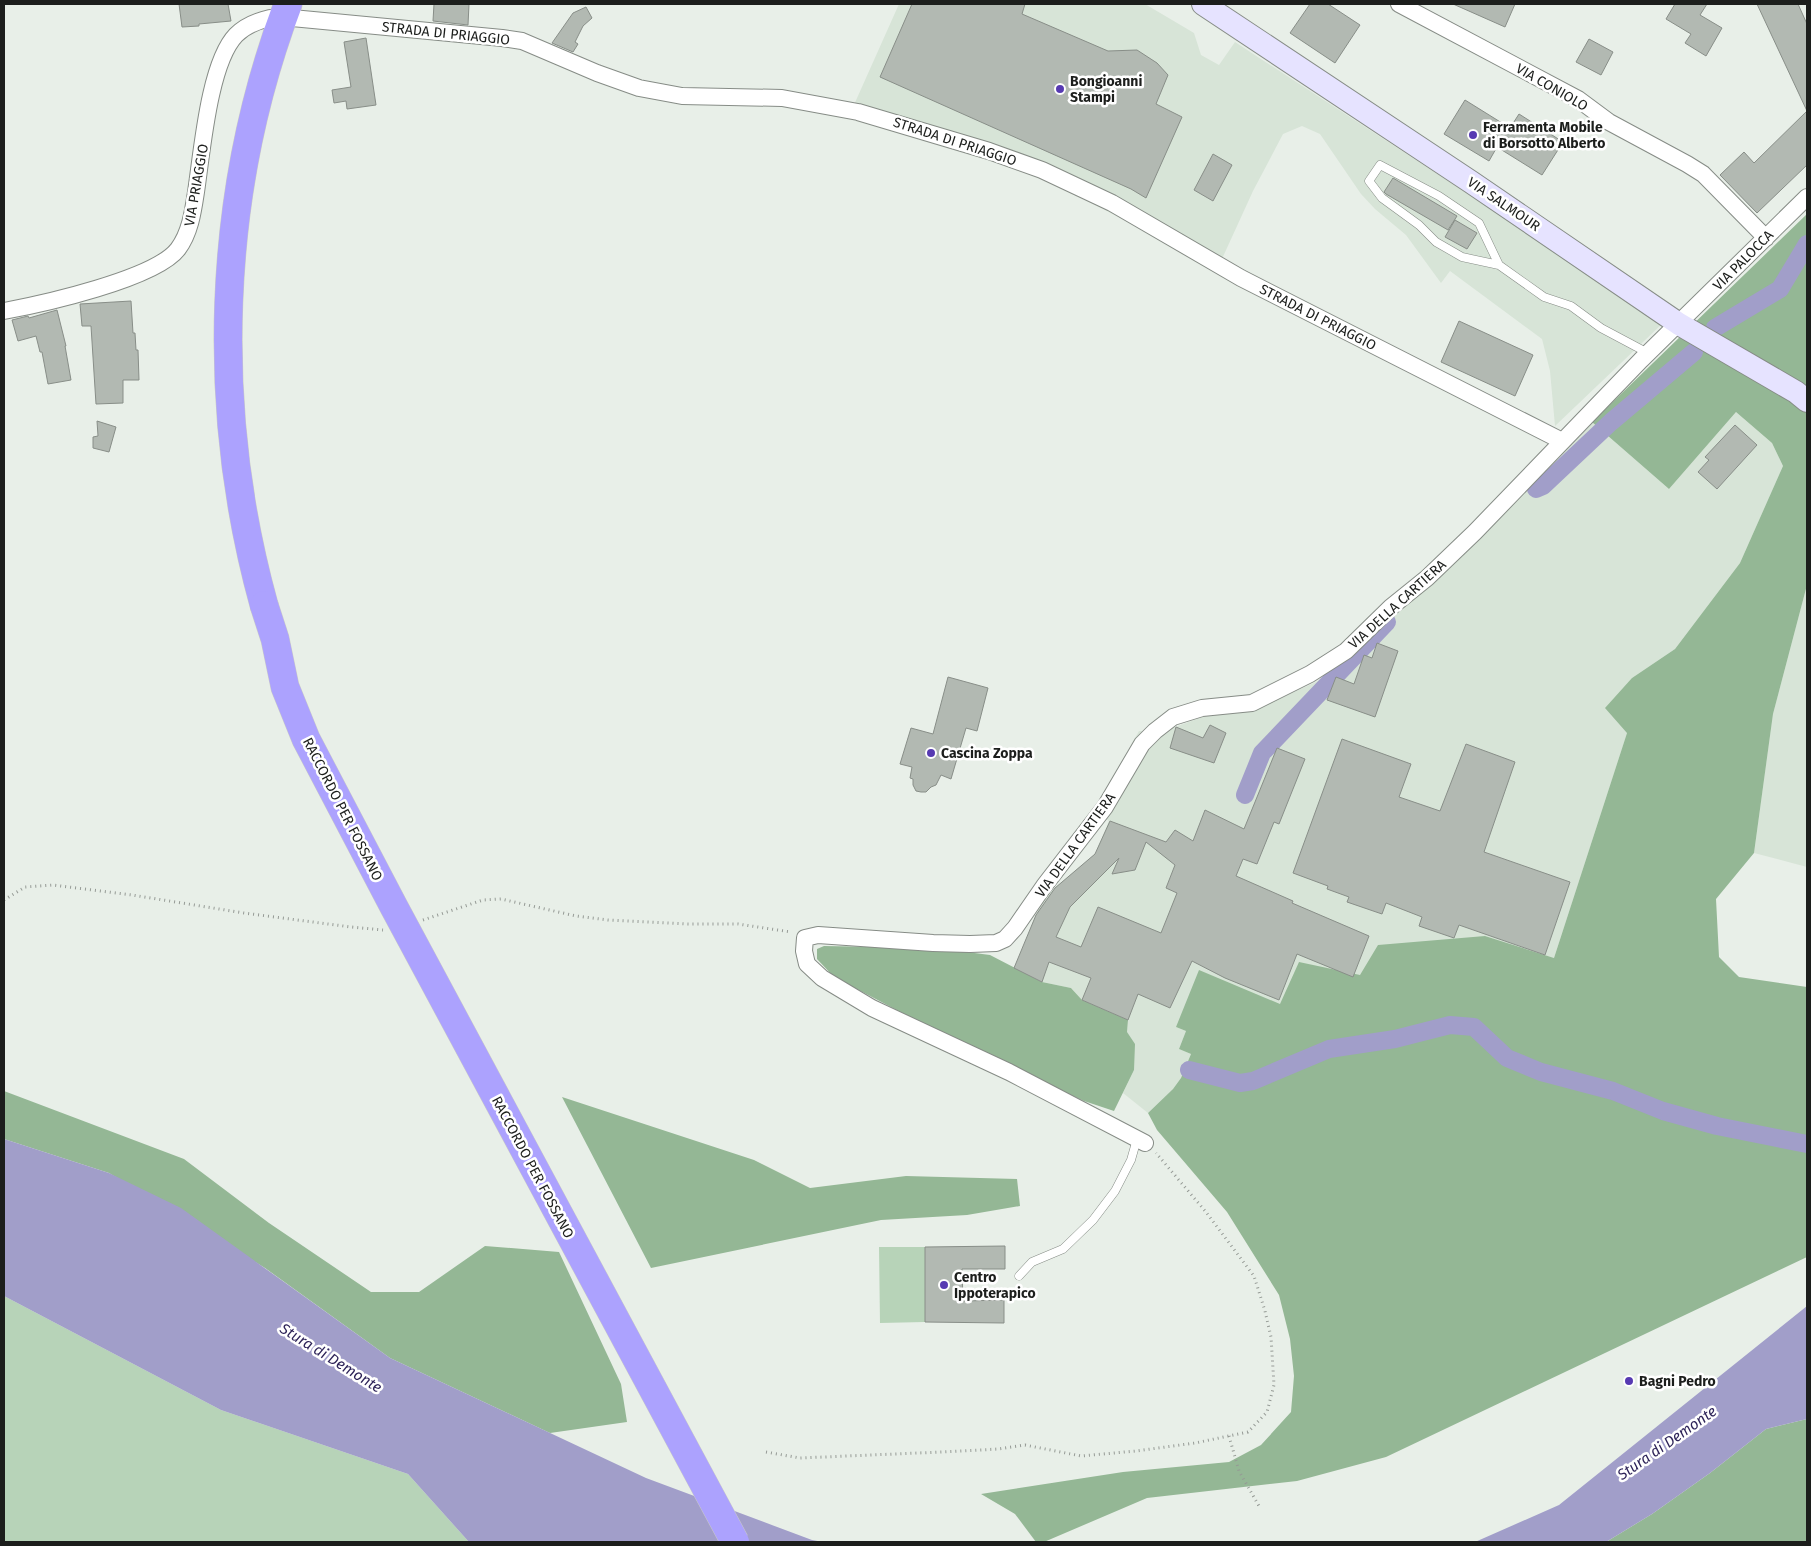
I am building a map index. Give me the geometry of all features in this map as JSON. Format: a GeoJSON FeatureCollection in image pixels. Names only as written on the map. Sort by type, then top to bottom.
{"type":"FeatureCollection","features":[{"type":"Feature","properties":{"kind":"highway","name":"RACCORDO PER FOSSANO"},"geometry":{"type":"LineString","coordinates":[[283,13],[266,71],[246,154],[234,232],[229,297],[228,361],[235,457],[245,521],[255,573],[275,639],[285,687],[306,739],[394,907],[735,1542]]}},
{"type":"Feature","properties":{"kind":"main road","name":"VIA SALMOUR"},"geometry":{"type":"LineString","coordinates":[[1203,4],[1471,182],[1679,324],[1796,392],[1807,401]]}},
{"type":"Feature","properties":{"kind":"street","name":"VIA CONIOLO"},"geometry":{"type":"LineString","coordinates":[[1399,4],[1578,99],[1609,122],[1703,174],[1766,238]]}},
{"type":"Feature","properties":{"kind":"street","name":"VIA PRIAGGIO"},"geometry":{"type":"LineString","coordinates":[[4,311],[37,305],[87,292],[154,267],[177,251],[188,231],[194,206],[214,79],[226,51],[236,35],[250,24],[283,13]]}},
{"type":"Feature","properties":{"kind":"street","name":"STRADA DI PRIAGGIO"},"geometry":{"type":"LineString","coordinates":[[283,13],[522,41],[597,73],[639,88],[682,96],[782,98],[858,112],[989,151],[1042,170],[1112,203],[1241,278],[1562,441]]}},
{"type":"Feature","properties":{"kind":"street","name":"VIA PALOCCA"},"geometry":{"type":"LineString","coordinates":[[1679,324],[1807,198]]}},
{"type":"Feature","properties":{"kind":"street","name":"VIA DELLA CARTIERA"},"geometry":{"type":"LineString","coordinates":[[805,938],[818,935],[933,944],[996,943],[1005,939],[1105,807],[1142,744],[1155,731],[1174,717],[1202,708],[1252,703],[1310,674],[1346,651],[1391,607],[1426,578],[1475,532],[1648,353],[1679,324]]}},
{"type":"Feature","properties":{"kind":"street"},"geometry":{"type":"LineString","coordinates":[[805,938],[804,951],[808,964],[830,983],[872,1008],[1009,1072],[1141,1141]]}},
{"type":"Feature","properties":{"kind":"lane"},"geometry":{"type":"LineString","coordinates":[[1499,265],[1479,224],[1439,196],[1380,165],[1369,181],[1382,198],[1419,225],[1436,242],[1462,257],[1499,265],[1544,297],[1571,306],[1601,328],[1648,353]]}},
{"type":"Feature","properties":{"kind":"lane"},"geometry":{"type":"LineString","coordinates":[[1019,1276],[1032,1262],[1063,1249],[1093,1220],[1115,1191],[1141,1141]]}},
{"type":"Feature","properties":{"kind":"path"},"geometry":{"type":"LineString","coordinates":[[4,900],[25,887],[53,885],[132,895],[263,916],[386,930]]}},
{"type":"Feature","properties":{"kind":"path"},"geometry":{"type":"LineString","coordinates":[[415,923],[483,900],[501,899],[576,916],[688,924],[738,924],[790,931],[805,938]]}},
{"type":"Feature","properties":{"kind":"path"},"geometry":{"type":"LineString","coordinates":[[766,1452],[800,1458],[942,1452],[1024,1445],[1081,1456],[1195,1443],[1248,1432],[1267,1412],[1274,1385],[1270,1337],[1265,1311],[1254,1276],[1170,1168],[1141,1141]]}},
{"type":"Feature","properties":{"kind":"path"},"geometry":{"type":"LineString","coordinates":[[1229,1436],[1239,1471],[1259,1506]]}},
{"type":"Feature","properties":{"kind":"shaded area"},"geometry":{"type":"Polygon","coordinates":[[[899,4],[1145,4],[1194,33],[1201,55],[1219,65],[1235,42],[1664,322],[1555,426],[1550,371],[1542,339],[1450,271],[1441,283],[1406,235],[1375,209],[1361,194],[1320,134],[1302,126],[1283,134],[1253,191],[1216,272],[1145,231],[1036,174],[937,141],[849,116],[899,4]]]}},
{"type":"Feature","properties":{"kind":"shaded area"},"geometry":{"type":"Polygon","coordinates":[[[1736,412],[1772,443],[1783,466],[1740,563],[1675,649],[1632,678],[1627,733],[1554,958],[1485,936],[1360,975],[1281,1004],[1176,1027],[1186,1031],[1179,1049],[1191,1054],[1181,1078],[1173,1089],[1148,1113],[1123,1093],[1134,1070],[1127,1032],[1128,1020],[1082,1000],[1071,988],[1042,982],[1014,968],[1043,898],[1095,854],[1109,821],[1094,810],[1139,731],[1167,730],[1235,705],[1268,704],[1318,681],[1391,607],[1592,422],[1669,489],[1736,412]]]}},
{"type":"Feature","properties":{"kind":"shaded area"},"geometry":{"type":"Polygon","coordinates":[[[1807,585],[1807,867],[1754,853],[1773,714],[1807,585]]]}},
{"type":"Feature","properties":{"kind":"green space"},"geometry":{"type":"Polygon","coordinates":[[[1807,214],[1807,585],[1773,714],[1754,853],[1716,899],[1719,957],[1739,977],[1807,987],[1807,1257],[1386,1457],[1297,1481],[1147,1498],[1044,1542],[1036,1542],[1015,1514],[981,1494],[1123,1472],[1229,1462],[1261,1445],[1291,1412],[1294,1376],[1290,1339],[1279,1295],[1227,1212],[1157,1130],[1148,1113],[1173,1089],[1181,1078],[1191,1054],[1179,1049],[1186,1031],[1176,1027],[1199,970],[1280,1004],[1299,962],[1360,975],[1378,945],[1485,936],[1554,958],[1627,733],[1605,708],[1632,678],[1675,649],[1740,563],[1783,466],[1772,443],[1736,412],[1669,489],[1592,422],[1807,214]]]}},
{"type":"Feature","properties":{"kind":"green space"},"geometry":{"type":"Polygon","coordinates":[[[824,946],[936,948],[990,955],[1042,982],[1071,988],[1082,1000],[1128,1020],[1127,1032],[1135,1044],[1134,1070],[1114,1111],[1084,1101],[927,1026],[834,977],[817,959],[817,949],[824,946]]]}},
{"type":"Feature","properties":{"kind":"green space"},"geometry":{"type":"Polygon","coordinates":[[[4,1091],[184,1159],[269,1223],[371,1292],[419,1292],[485,1246],[559,1252],[621,1384],[627,1422],[550,1433],[390,1358],[265,1268],[109,1173],[4,1139],[4,1091]]]}},
{"type":"Feature","properties":{"kind":"green space"},"geometry":{"type":"Polygon","coordinates":[[[562,1097],[754,1160],[810,1188],[906,1176],[1017,1179],[1020,1206],[967,1215],[881,1220],[651,1268],[562,1097]]]}},
{"type":"Feature","properties":{"kind":"green space"},"geometry":{"type":"Polygon","coordinates":[[[879,1247],[925,1247],[925,1322],[880,1323],[879,1247]]]}},
{"type":"Feature","properties":{"kind":"green space"},"geometry":{"type":"Polygon","coordinates":[[[4,1296],[221,1410],[408,1474],[469,1542],[4,1542],[4,1296]]]}},
{"type":"Feature","properties":{"kind":"green space"},"geometry":{"type":"Polygon","coordinates":[[[1807,1419],[1807,1542],[1606,1542],[1652,1514],[1710,1473],[1766,1429],[1807,1419]]]}},
{"type":"Feature","properties":{"kind":"water","name":"Stura di Demonte"},"geometry":{"type":"Polygon","coordinates":[[[4,1139],[109,1173],[181,1208],[390,1358],[646,1478],[812,1540],[823,1542],[469,1542],[408,1474],[221,1410],[4,1296],[4,1139]]]}},
{"type":"Feature","properties":{"kind":"water","name":"Stura di Demonte"},"geometry":{"type":"Polygon","coordinates":[[[1807,1306],[1807,1419],[1766,1429],[1710,1473],[1652,1514],[1606,1542],[1475,1542],[1559,1505],[1807,1306]]]}},
{"type":"Feature","properties":{"kind":"building"},"geometry":{"type":"Polygon","coordinates":[[[179,4],[228,4],[231,21],[182,27],[179,4]]]}},
{"type":"Feature","properties":{"kind":"building"},"geometry":{"type":"Polygon","coordinates":[[[434,4],[469,4],[468,25],[433,21],[434,4]]]}},
{"type":"Feature","properties":{"kind":"building","name":"Bongioanni Stampi"},"geometry":{"type":"Polygon","coordinates":[[[912,4],[1025,4],[1022,14],[1108,51],[1137,50],[1157,63],[1168,75],[1156,104],[1182,117],[1146,198],[1131,189],[880,77],[912,4]]]}},
{"type":"Feature","properties":{"kind":"building"},"geometry":{"type":"Polygon","coordinates":[[[1310,4],[1328,4],[1360,25],[1335,63],[1290,33],[1310,4]]]}},
{"type":"Feature","properties":{"kind":"building"},"geometry":{"type":"Polygon","coordinates":[[[1453,4],[1515,4],[1505,27],[1453,4]]]}},
{"type":"Feature","properties":{"kind":"building"},"geometry":{"type":"Polygon","coordinates":[[[1675,4],[1707,4],[1700,15],[1722,28],[1706,56],[1685,43],[1691,34],[1666,19],[1675,4]]]}},
{"type":"Feature","properties":{"kind":"building"},"geometry":{"type":"Polygon","coordinates":[[[1757,4],[1798,4],[1807,24],[1807,111],[1757,4]]]}},
{"type":"Feature","properties":{"kind":"building"},"geometry":{"type":"Polygon","coordinates":[[[586,7],[592,18],[583,26],[575,42],[578,44],[573,52],[552,43],[573,13],[586,7]]]}},
{"type":"Feature","properties":{"kind":"building"},"geometry":{"type":"Polygon","coordinates":[[[366,38],[376,105],[347,109],[346,101],[334,103],[332,90],[351,87],[344,42],[366,38]]]}},
{"type":"Feature","properties":{"kind":"building"},"geometry":{"type":"Polygon","coordinates":[[[1589,39],[1613,52],[1601,75],[1576,62],[1589,39]]]}},
{"type":"Feature","properties":{"kind":"building"},"geometry":{"type":"Polygon","coordinates":[[[1465,100],[1510,128],[1519,114],[1563,142],[1542,175],[1497,147],[1489,161],[1444,134],[1465,100]]]}},
{"type":"Feature","properties":{"kind":"building"},"geometry":{"type":"Polygon","coordinates":[[[1807,111],[1807,165],[1757,213],[1720,175],[1744,152],[1754,163],[1807,111]]]}},
{"type":"Feature","properties":{"kind":"building"},"geometry":{"type":"Polygon","coordinates":[[[1213,154],[1232,165],[1213,201],[1194,190],[1213,154]]]}},
{"type":"Feature","properties":{"kind":"building"},"geometry":{"type":"Polygon","coordinates":[[[1393,178],[1457,216],[1448,230],[1386,194],[1384,192],[1393,178]]]}},
{"type":"Feature","properties":{"kind":"building"},"geometry":{"type":"Polygon","coordinates":[[[1455,220],[1477,233],[1467,249],[1445,237],[1455,220]]]}},
{"type":"Feature","properties":{"kind":"building"},"geometry":{"type":"Polygon","coordinates":[[[131,301],[133,333],[135,333],[136,350],[138,350],[139,380],[123,380],[123,403],[96,404],[91,326],[82,326],[80,304],[131,301]]]}},
{"type":"Feature","properties":{"kind":"building"},"geometry":{"type":"Polygon","coordinates":[[[57,310],[66,346],[71,380],[48,384],[42,352],[40,352],[36,336],[18,341],[12,320],[28,316],[29,318],[57,310]]]}},
{"type":"Feature","properties":{"kind":"building"},"geometry":{"type":"Polygon","coordinates":[[[1459,321],[1533,355],[1515,396],[1441,362],[1459,321]]]}},
{"type":"Feature","properties":{"kind":"building"},"geometry":{"type":"Polygon","coordinates":[[[97,421],[116,427],[109,452],[93,448],[93,437],[98,436],[97,421]]]}},
{"type":"Feature","properties":{"kind":"building"},"geometry":{"type":"Polygon","coordinates":[[[1735,425],[1757,445],[1717,489],[1698,472],[1709,460],[1705,457],[1735,425]]]}},
{"type":"Feature","properties":{"kind":"building"},"geometry":{"type":"Polygon","coordinates":[[[1377,643],[1398,651],[1375,717],[1327,700],[1336,677],[1354,684],[1364,655],[1372,658],[1377,643]]]}},
{"type":"Feature","properties":{"kind":"building"},"geometry":{"type":"Polygon","coordinates":[[[948,677],[988,688],[977,731],[966,728],[951,779],[941,775],[936,785],[926,792],[916,791],[913,779],[910,778],[912,767],[900,764],[911,728],[933,734],[948,677]]]}},
{"type":"Feature","properties":{"kind":"building"},"geometry":{"type":"Polygon","coordinates":[[[1210,725],[1226,733],[1214,763],[1170,748],[1176,727],[1203,738],[1210,725]]]}},
{"type":"Feature","properties":{"kind":"building"},"geometry":{"type":"Polygon","coordinates":[[[1342,739],[1411,764],[1399,797],[1440,811],[1466,744],[1515,762],[1484,852],[1570,882],[1545,955],[1459,925],[1454,938],[1419,926],[1422,917],[1386,903],[1382,914],[1347,902],[1349,897],[1327,889],[1328,886],[1293,873],[1342,739]]]}},
{"type":"Feature","properties":{"kind":"building"},"geometry":{"type":"Polygon","coordinates":[[[1277,748],[1305,759],[1279,824],[1274,822],[1257,864],[1243,859],[1236,876],[1293,901],[1292,903],[1369,936],[1353,977],[1297,954],[1279,1000],[1225,978],[1192,961],[1170,1008],[1138,994],[1128,1020],[1082,1000],[1091,978],[1049,962],[1042,982],[1014,968],[1036,915],[1055,888],[1095,854],[1110,821],[1166,842],[1175,830],[1193,841],[1205,810],[1244,829],[1277,748]],[[1146,842],[1135,870],[1112,874],[1119,858],[1070,907],[1056,937],[1081,947],[1098,907],[1161,933],[1177,893],[1166,888],[1175,865],[1146,842]]]}},
{"type":"Feature","properties":{"kind":"building","name":"Centro Ippoterapico"},"geometry":{"type":"Polygon","coordinates":[[[1005,1246],[1005,1269],[962,1269],[963,1301],[1004,1300],[1004,1323],[925,1322],[925,1247],[1005,1246]]]}},
{"type":"Feature","properties":{"kind":"waterway"},"geometry":{"type":"LineString","coordinates":[[1715,328],[1780,289],[1807,244]]}},
{"type":"Feature","properties":{"kind":"waterway"},"geometry":{"type":"LineString","coordinates":[[1536,489],[1543,486],[1611,422],[1694,352]]}},
{"type":"Feature","properties":{"kind":"waterway"},"geometry":{"type":"LineString","coordinates":[[1245,795],[1262,753],[1387,622]]}},
{"type":"Feature","properties":{"kind":"waterway"},"geometry":{"type":"LineString","coordinates":[[1189,1070],[1240,1083],[1253,1081],[1329,1049],[1395,1039],[1450,1025],[1474,1027],[1507,1058],[1541,1072],[1613,1091],[1663,1111],[1717,1126],[1807,1144]]}},
{"type":"Feature","properties":{"kind":"place","name":"Bongioanni Stampi"},"geometry":{"type":"Point","coordinates":[1060,89]}},
{"type":"Feature","properties":{"kind":"place","name":"Ferramenta Mobile di Borsotto Alberto"},"geometry":{"type":"Point","coordinates":[1473,135]}},
{"type":"Feature","properties":{"kind":"place","name":"Cascina Zoppa"},"geometry":{"type":"Point","coordinates":[931,753]}},
{"type":"Feature","properties":{"kind":"place","name":"Centro Ippoterapico"},"geometry":{"type":"Point","coordinates":[944,1285]}},
{"type":"Feature","properties":{"kind":"place","name":"Bagni Pedro"},"geometry":{"type":"Point","coordinates":[1629,1381]}}]}
